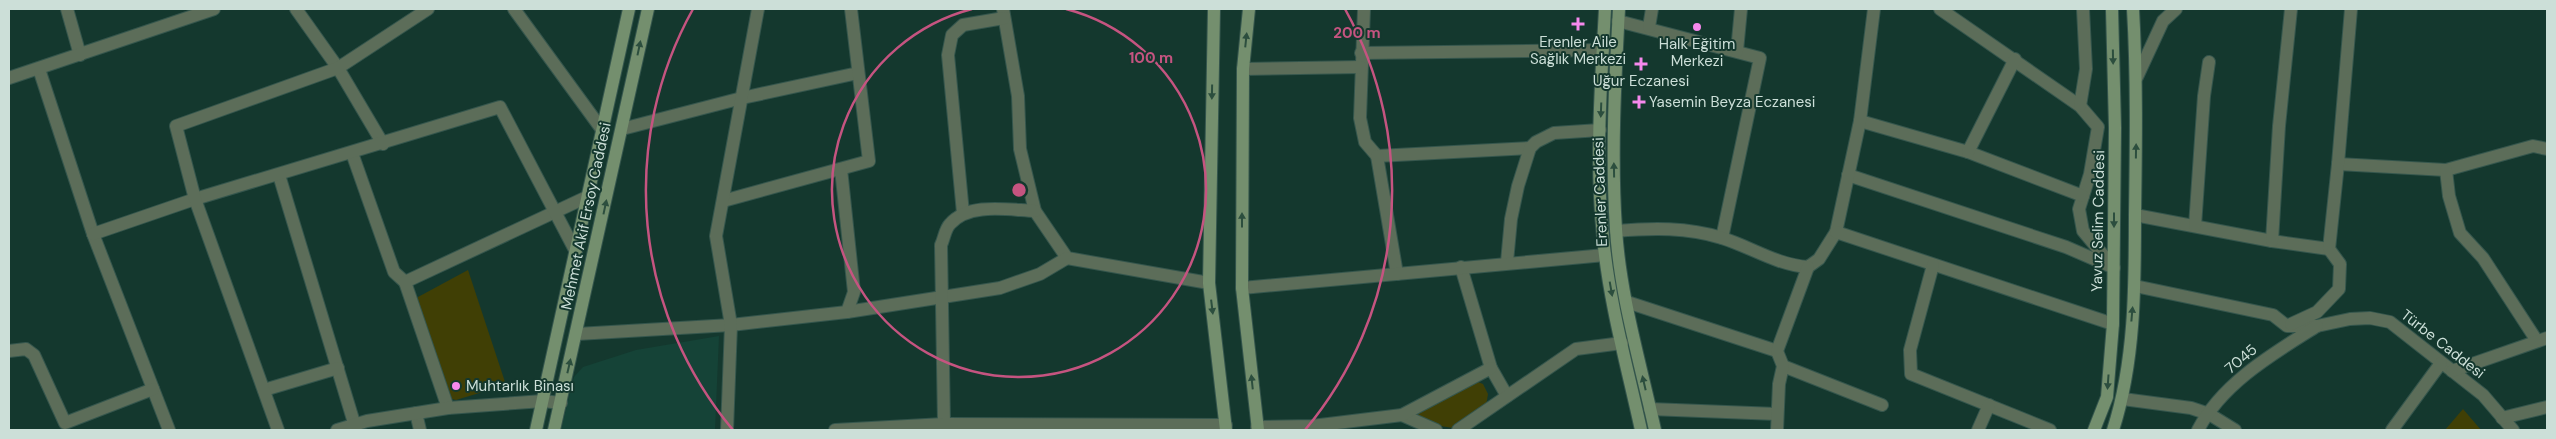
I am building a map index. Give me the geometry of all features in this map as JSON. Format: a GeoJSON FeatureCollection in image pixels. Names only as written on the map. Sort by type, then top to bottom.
{"type":"FeatureCollection","features":[{"type":"Feature","properties":{"kind":"main road","name":"Mehmet Akif Ersoy Caddesi"},"geometry":{"type":"LineString","coordinates":[[536,430],[629,9]]}},
{"type":"Feature","properties":{"kind":"main road","name":"Mehmet Akif Ersoy Caddesi"},"geometry":{"type":"LineString","coordinates":[[554,430],[577,334],[648,9]]}},
{"type":"Feature","properties":{"kind":"main road"},"geometry":{"type":"LineString","coordinates":[[1214,9],[1209,282],[1226,428]]}},
{"type":"Feature","properties":{"kind":"main road"},"geometry":{"type":"LineString","coordinates":[[1249,9],[1243,69],[1242,288],[1257,428]]}},
{"type":"Feature","properties":{"kind":"main road","name":"Erenler Caddesi"},"geometry":{"type":"LineString","coordinates":[[1605,9],[1600,130],[1602,236],[1641,430]]}},
{"type":"Feature","properties":{"kind":"main road","name":"Yavuz Selim Caddesi"},"geometry":{"type":"LineString","coordinates":[[2094,430],[2107,397],[2113,324],[2115,128],[2112,9]]}},
{"type":"Feature","properties":{"kind":"main road"},"geometry":{"type":"LineString","coordinates":[[2113,430],[2123,399],[2135,286],[2137,77],[2133,9]]}},
{"type":"Feature","properties":{"kind":"main road","name":"Erenler Caddesi"},"geometry":{"type":"LineString","coordinates":[[1619,15],[1614,150],[1616,230],[1627,302],[1655,430]]}},
{"type":"Feature","properties":{"kind":"street"},"geometry":{"type":"LineString","coordinates":[[67,9],[80,54]]}},
{"type":"Feature","properties":{"kind":"street"},"geometry":{"type":"LineString","coordinates":[[9,78],[214,9]]}},
{"type":"Feature","properties":{"kind":"street"},"geometry":{"type":"LineString","coordinates":[[296,9],[338,68],[383,144]]}},
{"type":"Feature","properties":{"kind":"street"},"geometry":{"type":"LineString","coordinates":[[278,430],[195,199],[176,126],[338,68],[428,9]]}},
{"type":"Feature","properties":{"kind":"street"},"geometry":{"type":"LineString","coordinates":[[514,9],[603,131]]}},
{"type":"Feature","properties":{"kind":"street"},"geometry":{"type":"LineString","coordinates":[[727,430],[731,325],[716,236],[758,9]]}},
{"type":"Feature","properties":{"kind":"street"},"geometry":{"type":"LineString","coordinates":[[723,201],[869,161],[851,9]]}},
{"type":"Feature","properties":{"kind":"street"},"geometry":{"type":"LineString","coordinates":[[1364,9],[1360,118],[1365,142],[1377,156],[1397,274]]}},
{"type":"Feature","properties":{"kind":"street"},"geometry":{"type":"LineString","coordinates":[[1649,27],[1652,9]]}},
{"type":"Feature","properties":{"kind":"street"},"geometry":{"type":"LineString","coordinates":[[1737,50],[1741,9]]}},
{"type":"Feature","properties":{"kind":"street"},"geometry":{"type":"LineString","coordinates":[[1616,230],[1658,228],[1689,230],[1722,238],[1790,266],[1808,267],[1819,260],[1836,232],[1860,121],[1874,9]]}},
{"type":"Feature","properties":{"kind":"street"},"geometry":{"type":"LineString","coordinates":[[1940,9],[2015,58],[2080,106],[2098,128],[2090,174],[2079,209],[2082,231],[2114,268]]}},
{"type":"Feature","properties":{"kind":"street"},"geometry":{"type":"LineString","coordinates":[[2080,106],[2086,69],[2083,9]]}},
{"type":"Feature","properties":{"kind":"street"},"geometry":{"type":"LineString","coordinates":[[2137,77],[2163,21],[2176,9]]}},
{"type":"Feature","properties":{"kind":"street"},"geometry":{"type":"LineString","coordinates":[[2272,242],[2279,126],[2291,9]]}},
{"type":"Feature","properties":{"kind":"street"},"geometry":{"type":"LineString","coordinates":[[2328,249],[2338,164],[2351,9]]}},
{"type":"Feature","properties":{"kind":"street"},"geometry":{"type":"LineString","coordinates":[[963,213],[948,55],[952,35],[963,25],[1003,13],[1018,96],[1020,149],[1035,211],[1067,258]]}},
{"type":"Feature","properties":{"kind":"street"},"geometry":{"type":"LineString","coordinates":[[1619,15],[1649,27],[1737,50],[1760,58],[1722,238]]}},
{"type":"Feature","properties":{"kind":"street"},"geometry":{"type":"LineString","coordinates":[[1361,53],[1603,50]]}},
{"type":"Feature","properties":{"kind":"street"},"geometry":{"type":"LineString","coordinates":[[1968,152],[2015,58]]}},
{"type":"Feature","properties":{"kind":"street"},"geometry":{"type":"LineString","coordinates":[[2195,226],[2204,96],[2209,62]]}},
{"type":"Feature","properties":{"kind":"street"},"geometry":{"type":"LineString","coordinates":[[1243,69],[1361,67]]}},
{"type":"Feature","properties":{"kind":"street"},"geometry":{"type":"LineString","coordinates":[[39,69],[93,234],[169,430]]}},
{"type":"Feature","properties":{"kind":"street"},"geometry":{"type":"LineString","coordinates":[[622,129],[742,98],[858,73]]}},
{"type":"Feature","properties":{"kind":"street"},"geometry":{"type":"LineString","coordinates":[[93,234],[195,199],[383,144],[500,107],[576,252]]}},
{"type":"Feature","properties":{"kind":"street"},"geometry":{"type":"LineString","coordinates":[[1860,121],[1968,152],[2083,196]]}},
{"type":"Feature","properties":{"kind":"street"},"geometry":{"type":"LineString","coordinates":[[1507,262],[1511,219],[1518,186],[1530,148],[1536,142],[1554,133],[1600,130]]}},
{"type":"Feature","properties":{"kind":"street"},"geometry":{"type":"LineString","coordinates":[[2338,164],[2446,170],[2533,146],[2547,150]]}},
{"type":"Feature","properties":{"kind":"street"},"geometry":{"type":"LineString","coordinates":[[1377,156],[1530,148]]}},
{"type":"Feature","properties":{"kind":"street"},"geometry":{"type":"LineString","coordinates":[[352,153],[394,272],[406,282],[448,408]]}},
{"type":"Feature","properties":{"kind":"street"},"geometry":{"type":"LineString","coordinates":[[841,169],[854,292],[847,312]]}},
{"type":"Feature","properties":{"kind":"street"},"geometry":{"type":"LineString","coordinates":[[2446,170],[2450,196],[2460,233],[2483,258],[2542,340],[2452,371]]}},
{"type":"Feature","properties":{"kind":"street"},"geometry":{"type":"LineString","coordinates":[[279,174],[355,426]]}},
{"type":"Feature","properties":{"kind":"street"},"geometry":{"type":"LineString","coordinates":[[1848,175],[2066,246],[2114,268]]}},
{"type":"Feature","properties":{"kind":"street"},"geometry":{"type":"LineString","coordinates":[[406,282],[589,196]]}},
{"type":"Feature","properties":{"kind":"street"},"geometry":{"type":"LineString","coordinates":[[944,424],[942,245],[948,225],[963,213],[991,210],[1035,211]]}},
{"type":"Feature","properties":{"kind":"street"},"geometry":{"type":"LineString","coordinates":[[2136,215],[2272,242],[2328,249],[2340,264],[2339,289],[2317,312],[2286,326]]}},
{"type":"Feature","properties":{"kind":"street"},"geometry":{"type":"LineString","coordinates":[[1836,232],[2113,324]]}},
{"type":"Feature","properties":{"kind":"street"},"geometry":{"type":"LineString","coordinates":[[1242,288],[1507,262],[1605,255]]}},
{"type":"Feature","properties":{"kind":"street"},"geometry":{"type":"LineString","coordinates":[[577,334],[731,325],[942,299],[1000,288],[1040,274],[1067,258],[1209,282]]}},
{"type":"Feature","properties":{"kind":"street"},"geometry":{"type":"LineString","coordinates":[[1933,265],[1910,350],[1911,374],[2050,430]]}},
{"type":"Feature","properties":{"kind":"street"},"geometry":{"type":"LineString","coordinates":[[1461,267],[1491,368],[1507,396]]}},
{"type":"Feature","properties":{"kind":"street"},"geometry":{"type":"LineString","coordinates":[[1777,430],[1779,384],[1783,366],[1777,351],[1808,267]]}},
{"type":"Feature","properties":{"kind":"street","name":"Türbe Caddesi"},"geometry":{"type":"LineString","coordinates":[[2135,286],[2273,316],[2286,326],[2317,326],[2370,318],[2390,322],[2483,395],[2513,430]]}},
{"type":"Feature","properties":{"kind":"street"},"geometry":{"type":"LineString","coordinates":[[1627,302],[1777,351]]}},
{"type":"Feature","properties":{"kind":"street","name":"7045"},"geometry":{"type":"LineString","coordinates":[[2198,430],[2226,393],[2272,355],[2317,326]]}},
{"type":"Feature","properties":{"kind":"street"},"geometry":{"type":"LineString","coordinates":[[1458,430],[1576,349],[1622,343]]}},
{"type":"Feature","properties":{"kind":"street"},"geometry":{"type":"LineString","coordinates":[[9,351],[26,349],[34,355],[65,423],[153,389]]}},
{"type":"Feature","properties":{"kind":"street"},"geometry":{"type":"LineString","coordinates":[[2392,430],[2441,363]]}},
{"type":"Feature","properties":{"kind":"street"},"geometry":{"type":"LineString","coordinates":[[1783,366],[1882,405]]}},
{"type":"Feature","properties":{"kind":"street"},"geometry":{"type":"LineString","coordinates":[[264,390],[338,368]]}},
{"type":"Feature","properties":{"kind":"street"},"geometry":{"type":"LineString","coordinates":[[1257,428],[1312,426],[1402,415],[1491,368]]}},
{"type":"Feature","properties":{"kind":"street"},"geometry":{"type":"LineString","coordinates":[[2123,399],[2191,408],[2209,414],[2235,430]]}},
{"type":"Feature","properties":{"kind":"street"},"geometry":{"type":"LineString","coordinates":[[337,430],[367,421],[448,408],[543,400],[561,402]]}},
{"type":"Feature","properties":{"kind":"street"},"geometry":{"type":"LineString","coordinates":[[1978,430],[1989,405]]}},
{"type":"Feature","properties":{"kind":"street"},"geometry":{"type":"LineString","coordinates":[[2502,418],[2547,407]]}},
{"type":"Feature","properties":{"kind":"street"},"geometry":{"type":"LineString","coordinates":[[1650,409],[1777,414]]}},
{"type":"Feature","properties":{"kind":"street"},"geometry":{"type":"LineString","coordinates":[[416,413],[420,430]]}},
{"type":"Feature","properties":{"kind":"street"},"geometry":{"type":"LineString","coordinates":[[1402,415],[1436,430]]}},
{"type":"Feature","properties":{"kind":"street"},"geometry":{"type":"LineString","coordinates":[[835,430],[944,424],[988,427],[1226,428]]}},
{"type":"Feature","properties":{"kind":"shaded area"},"geometry":{"type":"Polygon","coordinates":[[[468,270],[506,385],[456,400],[452,399],[417,301],[418,297],[468,270]]]}},
{"type":"Feature","properties":{"kind":"shaded area"},"geometry":{"type":"Polygon","coordinates":[[[719,336],[715,430],[561,430],[574,377],[583,367],[636,350],[719,336]]]}},
{"type":"Feature","properties":{"kind":"shaded area"},"geometry":{"type":"Polygon","coordinates":[[[1478,382],[1483,384],[1488,394],[1486,406],[1453,428],[1434,425],[1416,416],[1420,411],[1478,382]]]}},
{"type":"Feature","properties":{"kind":"shaded area"},"geometry":{"type":"Polygon","coordinates":[[[2463,409],[2481,430],[2445,430],[2463,409]]]}},
{"type":"Feature","properties":{"kind":"place","name":"Erenler Aile Sağlık Merkezi"},"geometry":{"type":"Point","coordinates":[1578,24]}},
{"type":"Feature","properties":{"kind":"place","name":"Halk Eğitim Merkezi"},"geometry":{"type":"Point","coordinates":[1697,27]}},
{"type":"Feature","properties":{"kind":"place","name":"Uğur Eczanesi"},"geometry":{"type":"Point","coordinates":[1641,64]}},
{"type":"Feature","properties":{"kind":"place","name":"Yasemin Beyza Eczanesi"},"geometry":{"type":"Point","coordinates":[1639,102]}},
{"type":"Feature","properties":{"kind":"place","name":"Muhtarlık Binası"},"geometry":{"type":"Point","coordinates":[456,386]}}]}
